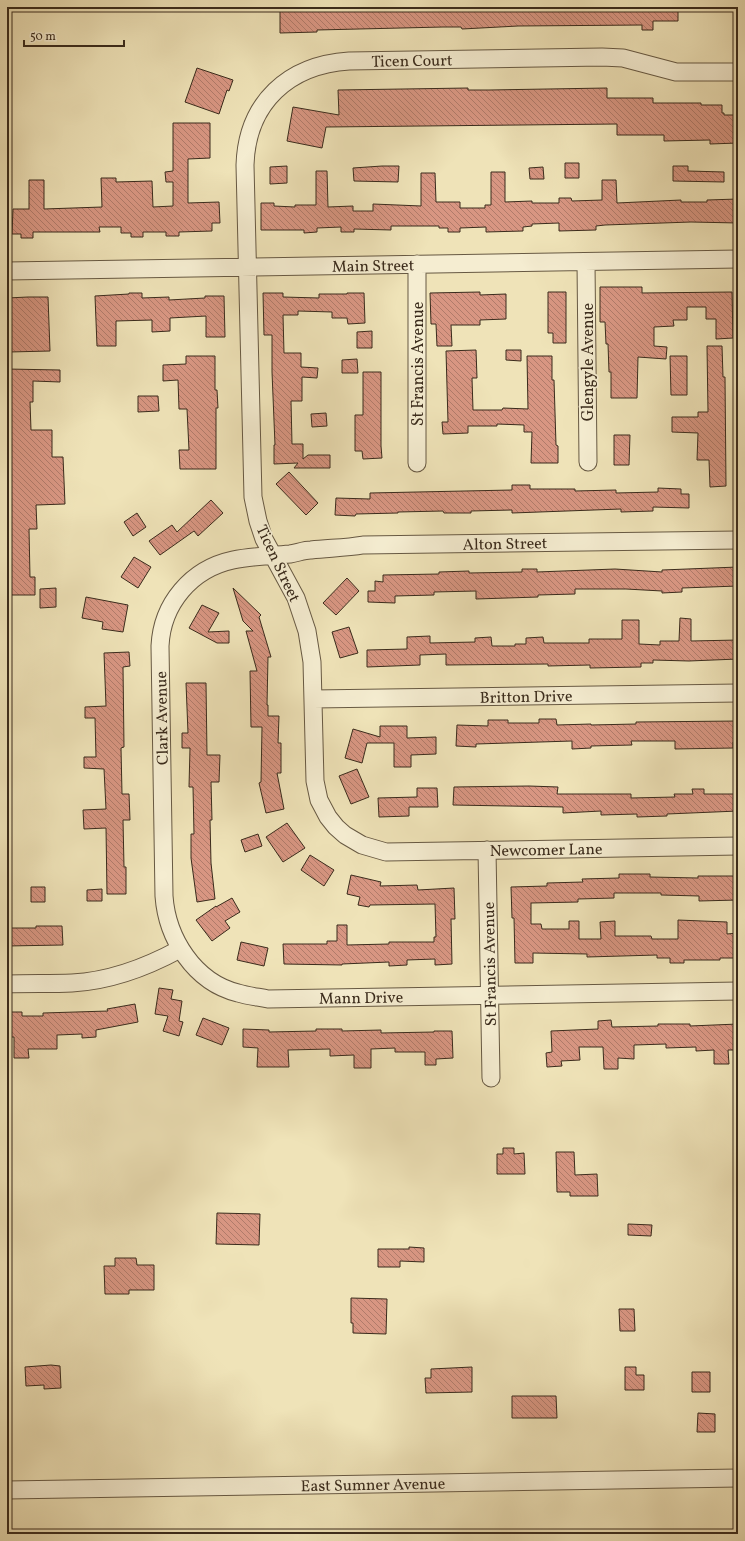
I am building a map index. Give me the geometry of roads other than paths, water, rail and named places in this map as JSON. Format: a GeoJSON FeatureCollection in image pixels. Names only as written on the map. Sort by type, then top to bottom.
{"type":"FeatureCollection","features":[{"type":"Feature","properties":{"kind":"street","name":"Ticen Court"},"geometry":{"type":"LineString","coordinates":[[247,267],[245,165],[250,134],[256,117],[274,92],[288,80],[310,68],[322,64],[349,61],[602,57],[623,58],[676,72],[738,72]]}},
{"type":"Feature","properties":{"kind":"street","name":"Main Street"},"geometry":{"type":"LineString","coordinates":[[7,271],[738,259]]}},
{"type":"Feature","properties":{"kind":"street","name":"Glengyle Avenue"},"geometry":{"type":"LineString","coordinates":[[586,262],[588,462]]}},
{"type":"Feature","properties":{"kind":"street","name":"St Francis Avenue"},"geometry":{"type":"LineString","coordinates":[[417,264],[417,463]]}},
{"type":"Feature","properties":{"kind":"street","name":"Ticen Street"},"geometry":{"type":"LineString","coordinates":[[247,267],[253,490],[258,521],[272,555],[289,585],[299,607],[312,655],[315,781],[319,800],[328,817],[336,827],[356,842]]}},
{"type":"Feature","properties":{"kind":"street","name":"Alton Street"},"geometry":{"type":"LineString","coordinates":[[272,555],[363,545],[738,540]]}},
{"type":"Feature","properties":{"kind":"street","name":"Clark Avenue"},"geometry":{"type":"LineString","coordinates":[[180,949],[168,924],[164,896],[160,646],[162,627],[168,610],[176,596],[184,587],[204,571],[233,560],[272,555]]}},
{"type":"Feature","properties":{"kind":"street","name":"Britton Drive"},"geometry":{"type":"LineString","coordinates":[[314,699],[738,692]]}},
{"type":"Feature","properties":{"kind":"street","name":"Newcomer Lane"},"geometry":{"type":"LineString","coordinates":[[356,842],[374,850],[386,852],[738,846]]}},
{"type":"Feature","properties":{"kind":"street","name":"St Francis Avenue"},"geometry":{"type":"LineString","coordinates":[[487,850],[491,1078]]}},
{"type":"Feature","properties":{"kind":"street"},"geometry":{"type":"LineString","coordinates":[[7,984],[73,983],[110,977],[146,965],[180,949]]}},
{"type":"Feature","properties":{"kind":"street","name":"Mann Drive"},"geometry":{"type":"LineString","coordinates":[[180,949],[196,968],[215,983],[232,991],[256,998],[268,999],[738,991]]}},
{"type":"Feature","properties":{"kind":"street","name":"East Sumner Avenue"},"geometry":{"type":"LineString","coordinates":[[7,1490],[738,1478]]}}]}
